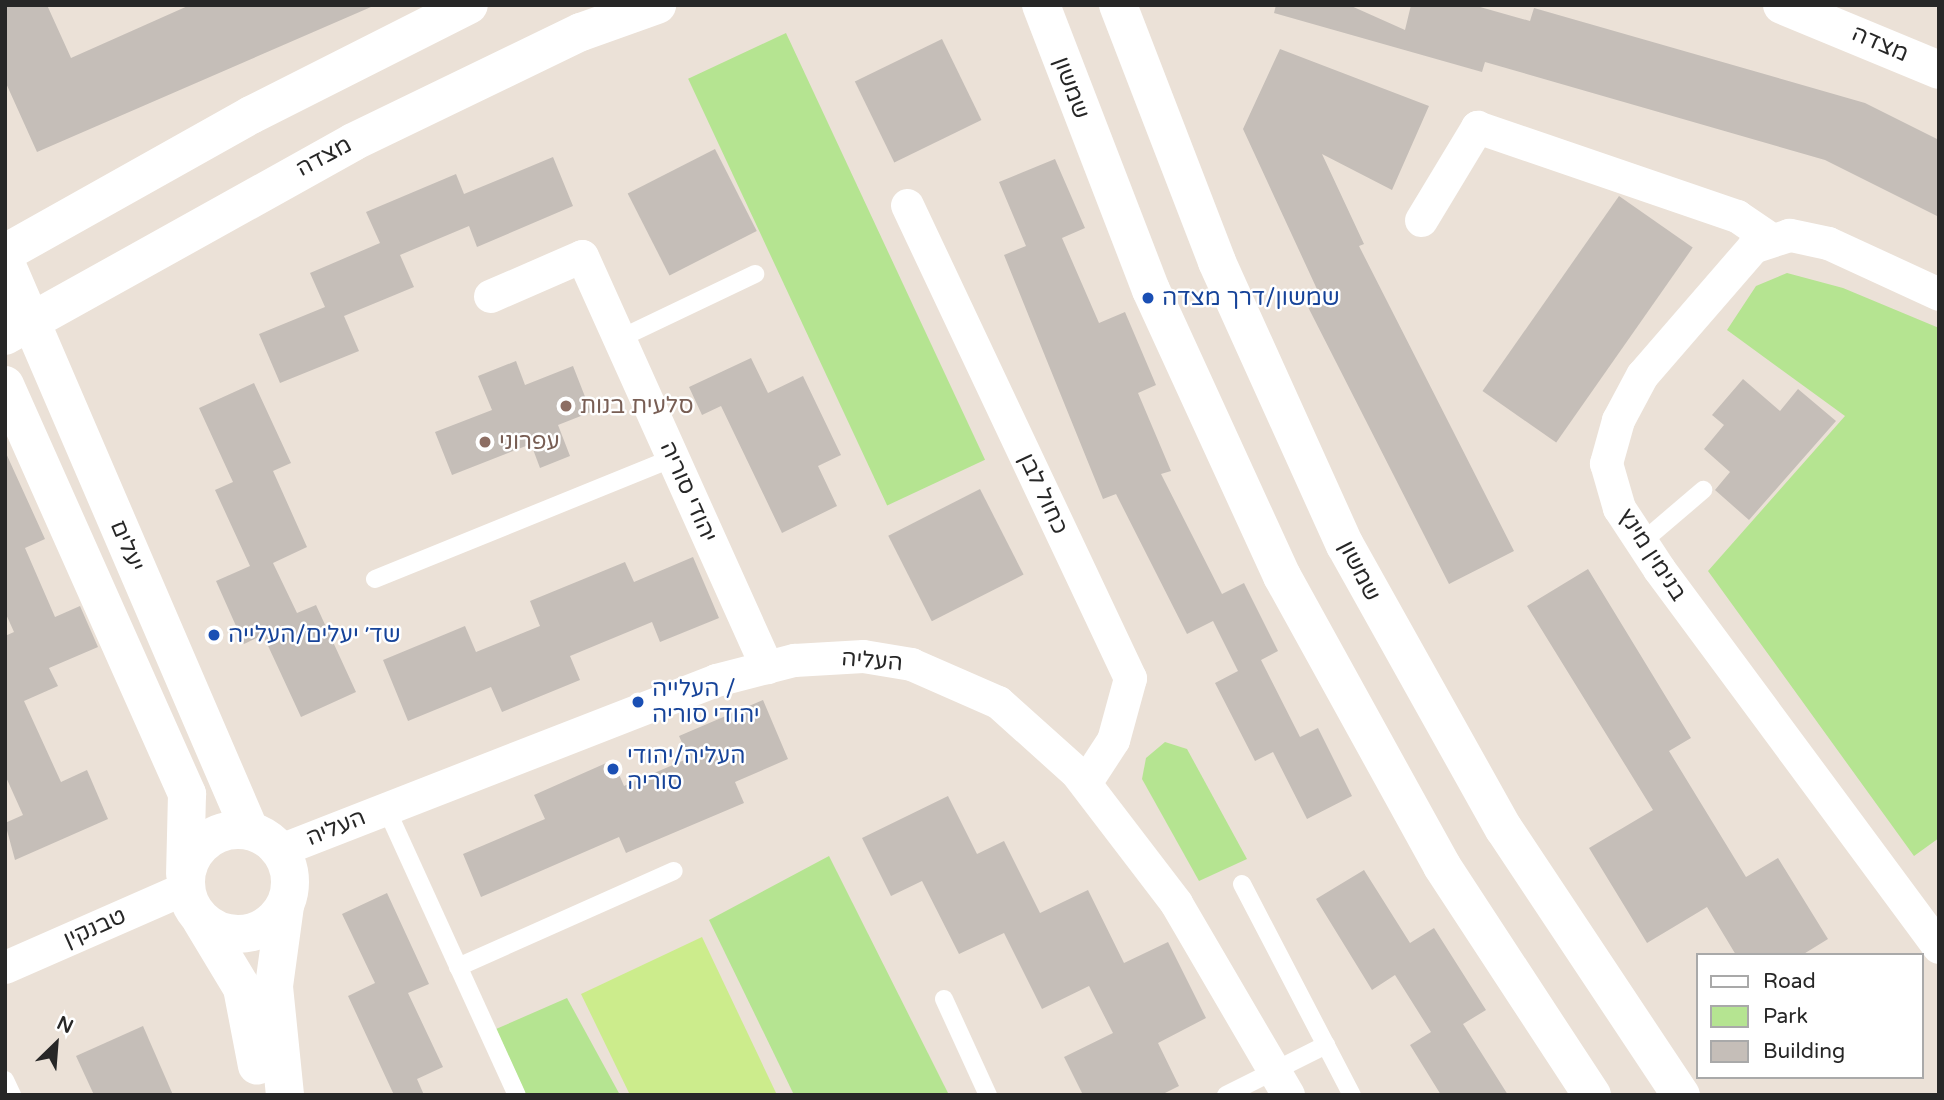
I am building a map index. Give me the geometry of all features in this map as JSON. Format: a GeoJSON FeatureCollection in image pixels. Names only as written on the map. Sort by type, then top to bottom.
{"type":"FeatureCollection","features":[{"type":"Feature","properties":{"kind":"main road"},"geometry":{"type":"LineString","coordinates":[[5,253],[297,90],[469,5]]}},
{"type":"Feature","properties":{"kind":"main road","name":"מצדה"},"geometry":{"type":"LineString","coordinates":[[18,328],[353,142],[581,32],[657,5]]}},
{"type":"Feature","properties":{"kind":"main road","name":"שמשון"},"geometry":{"type":"LineString","coordinates":[[1041,5],[1151,290],[1282,576],[1442,866],[1592,1095]]}},
{"type":"Feature","properties":{"kind":"main road","name":"שמשון"},"geometry":{"type":"LineString","coordinates":[[1118,5],[1140,67],[1291,429],[1397,644],[1565,929],[1681,1095]]}},
{"type":"Feature","properties":{"kind":"main road"},"geometry":{"type":"LineString","coordinates":[[1140,67],[1145,5]]}},
{"type":"Feature","properties":{"kind":"main road","name":"מצדה"},"geometry":{"type":"LineString","coordinates":[[1782,5],[1939,70]]}},
{"type":"Feature","properties":{"kind":"main road","name":"יעלים"},"geometry":{"type":"LineString","coordinates":[[5,261],[18,328],[265,841]]}},
{"type":"Feature","properties":{"kind":"main road","name":"יעלים"},"geometry":{"type":"LineString","coordinates":[[5,385],[187,794],[191,894]]}},
{"type":"Feature","properties":{"kind":"main road"},"geometry":{"type":"LineString","coordinates":[[261,1095],[242,988],[191,894],[202,842],[219,833],[265,841],[290,877],[274,986],[285,1095]]}},
{"type":"Feature","properties":{"kind":"main road"},"geometry":{"type":"LineString","coordinates":[[191,894],[239,935],[260,930],[285,905]]}},
{"type":"Feature","properties":{"kind":"street"},"geometry":{"type":"LineString","coordinates":[[1420,220],[1477,127],[1737,216],[1772,240]]}},
{"type":"Feature","properties":{"kind":"street","name":"כחול לבן"},"geometry":{"type":"LineString","coordinates":[[907,205],[1130,678],[1113,740],[1085,783]]}},
{"type":"Feature","properties":{"kind":"street","name":"בנימין מינץ"},"geometry":{"type":"LineString","coordinates":[[1939,294],[1828,243],[1789,236],[1752,247],[1710,289],[1642,375],[1618,420],[1606,463],[1619,508],[1642,543],[1939,947]]}},
{"type":"Feature","properties":{"kind":"street","name":"יהודי סוריה"},"geometry":{"type":"LineString","coordinates":[[490,296],[582,256],[767,667]]}},
{"type":"Feature","properties":{"kind":"street","name":"העליה"},"geometry":{"type":"LineString","coordinates":[[265,841],[386,808],[716,680],[767,667],[863,656],[957,679],[1036,730],[1085,783],[1176,903],[1281,1083]]}},
{"type":"Feature","properties":{"kind":"street","name":"טבנקין"},"geometry":{"type":"LineString","coordinates":[[5,967],[191,894]]}},
{"type":"Feature","properties":{"kind":"lane"},"geometry":{"type":"LineString","coordinates":[[619,339],[755,274]]}},
{"type":"Feature","properties":{"kind":"lane"},"geometry":{"type":"LineString","coordinates":[[375,579],[673,458]]}},
{"type":"Feature","properties":{"kind":"lane"},"geometry":{"type":"LineString","coordinates":[[1642,543],[1703,490]]}},
{"type":"Feature","properties":{"kind":"lane"},"geometry":{"type":"LineString","coordinates":[[386,808],[517,1095]]}},
{"type":"Feature","properties":{"kind":"lane"},"geometry":{"type":"LineString","coordinates":[[458,967],[674,871]]}},
{"type":"Feature","properties":{"kind":"lane"},"geometry":{"type":"LineString","coordinates":[[1242,884],[1352,1095]]}},
{"type":"Feature","properties":{"kind":"lane"},"geometry":{"type":"LineString","coordinates":[[944,999],[988,1095]]}},
{"type":"Feature","properties":{"kind":"lane"},"geometry":{"type":"LineString","coordinates":[[1226,1095],[1281,1083],[1326,1045]]}},
{"type":"Feature","properties":{"kind":"lane"},"geometry":{"type":"LineString","coordinates":[[5,1080],[12,1095]]}},
{"type":"Feature","properties":{"kind":"green space"},"geometry":{"type":"Polygon","coordinates":[[[786,33],[985,460],[887,506],[688,79],[786,33]]]}},
{"type":"Feature","properties":{"kind":"green space"},"geometry":{"type":"Polygon","coordinates":[[[1787,273],[1843,288],[1939,328],[1939,838],[1914,856],[1708,571],[1845,416],[1727,330],[1756,286],[1787,273]]]}},
{"type":"Feature","properties":{"kind":"green space"},"geometry":{"type":"Polygon","coordinates":[[[1165,742],[1187,749],[1247,859],[1199,881],[1142,779],[1146,758],[1165,742]]]}},
{"type":"Feature","properties":{"kind":"green space"},"geometry":{"type":"Polygon","coordinates":[[[829,856],[949,1095],[794,1095],[709,920],[829,856]]]}},
{"type":"Feature","properties":{"kind":"green space"},"geometry":{"type":"Polygon","coordinates":[[[702,937],[777,1095],[630,1095],[581,994],[702,937]]]}},
{"type":"Feature","properties":{"kind":"green space"},"geometry":{"type":"Polygon","coordinates":[[[567,998],[620,1095],[526,1095],[496,1029],[567,998]]]}},
{"type":"Feature","properties":{"kind":"building"},"geometry":{"type":"Polygon","coordinates":[[[5,5],[47,5],[71,58],[190,5],[371,7],[37,152],[5,81],[5,5]]]}},
{"type":"Feature","properties":{"kind":"building"},"geometry":{"type":"Polygon","coordinates":[[[1276,5],[1349,5],[1405,30],[1411,5],[1473,5],[1530,21],[1534,8],[1865,103],[1939,140],[1939,217],[1825,160],[1485,62],[1482,72],[1274,13],[1276,5]]]}},
{"type":"Feature","properties":{"kind":"building"},"geometry":{"type":"Polygon","coordinates":[[[942,39],[981,120],[894,162],[855,82],[942,39]]]}},
{"type":"Feature","properties":{"kind":"building"},"geometry":{"type":"Polygon","coordinates":[[[1280,49],[1429,106],[1392,190],[1322,154],[1364,244],[1359,246],[1514,551],[1449,584],[1308,307],[1322,300],[1243,129],[1280,49]]]}},
{"type":"Feature","properties":{"kind":"building"},"geometry":{"type":"Polygon","coordinates":[[[715,149],[757,231],[669,275],[628,193],[715,149]]]}},
{"type":"Feature","properties":{"kind":"building"},"geometry":{"type":"Polygon","coordinates":[[[553,157],[573,206],[477,247],[469,226],[400,255],[414,287],[344,316],[359,351],[280,383],[259,334],[325,307],[310,273],[380,243],[366,212],[456,174],[464,194],[553,157]]]}},
{"type":"Feature","properties":{"kind":"building"},"geometry":{"type":"Polygon","coordinates":[[[1055,159],[1085,228],[1062,238],[1099,323],[1125,312],[1156,385],[1138,393],[1171,471],[1161,474],[1222,594],[1244,583],[1278,651],[1261,660],[1300,737],[1318,728],[1352,796],[1307,819],[1273,752],[1255,761],[1215,683],[1238,671],[1213,621],[1187,634],[1116,494],[1103,499],[1004,255],[1026,246],[999,182],[1055,159]]]}},
{"type":"Feature","properties":{"kind":"building"},"geometry":{"type":"Polygon","coordinates":[[[1619,196],[1693,248],[1556,443],[1482,391],[1619,196]]]}},
{"type":"Feature","properties":{"kind":"building"},"geometry":{"type":"Polygon","coordinates":[[[751,358],[768,393],[803,376],[841,455],[818,466],[837,506],[782,533],[721,406],[702,415],[689,387],[751,358]]]}},
{"type":"Feature","properties":{"kind":"building"},"geometry":{"type":"Polygon","coordinates":[[[516,361],[525,385],[573,366],[591,412],[558,425],[570,456],[540,468],[531,444],[452,475],[435,432],[492,410],[478,376],[516,361]]]}},
{"type":"Feature","properties":{"kind":"building"},"geometry":{"type":"Polygon","coordinates":[[[1743,379],[1780,411],[1798,389],[1836,421],[1749,520],[1715,490],[1730,472],[1704,449],[1724,425],[1712,415],[1743,379]]]}},
{"type":"Feature","properties":{"kind":"building"},"geometry":{"type":"Polygon","coordinates":[[[254,383],[291,463],[273,471],[307,547],[273,563],[297,613],[316,605],[356,692],[301,717],[263,635],[244,644],[216,581],[250,566],[215,490],[233,482],[199,408],[254,383]]]}},
{"type":"Feature","properties":{"kind":"building"},"geometry":{"type":"Polygon","coordinates":[[[5,451],[45,539],[25,548],[55,617],[80,606],[98,647],[49,668],[58,686],[24,701],[61,782],[87,770],[108,819],[15,860],[5,823],[23,815],[5,775],[5,636],[14,632],[5,612],[5,451]]]}},
{"type":"Feature","properties":{"kind":"building"},"geometry":{"type":"Polygon","coordinates":[[[980,489],[1024,575],[932,621],[888,536],[980,489]]]}},
{"type":"Feature","properties":{"kind":"building"},"geometry":{"type":"Polygon","coordinates":[[[693,557],[719,618],[660,642],[652,622],[570,656],[580,680],[502,712],[491,687],[408,721],[383,660],[465,626],[476,652],[540,626],[530,601],[625,562],[634,582],[693,557]]]}},
{"type":"Feature","properties":{"kind":"building"},"geometry":{"type":"Polygon","coordinates":[[[1588,569],[1691,738],[1669,751],[1746,877],[1778,858],[1828,939],[1805,953],[1735,953],[1707,907],[1647,943],[1589,848],[1653,810],[1527,606],[1588,569]]]}},
{"type":"Feature","properties":{"kind":"building"},"geometry":{"type":"Polygon","coordinates":[[[763,700],[788,759],[735,782],[744,803],[626,853],[619,837],[481,897],[463,854],[545,819],[534,795],[613,760],[624,786],[689,758],[679,736],[763,700]]]}},
{"type":"Feature","properties":{"kind":"building"},"geometry":{"type":"Polygon","coordinates":[[[948,796],[977,854],[1004,841],[1040,913],[1088,890],[1124,963],[1168,942],[1206,1018],[1158,1043],[1179,1086],[1161,1095],[1083,1095],[1064,1057],[1113,1033],[1089,986],[1042,1009],[1004,933],[959,954],[922,881],[891,896],[862,838],[948,796]]]}},
{"type":"Feature","properties":{"kind":"building"},"geometry":{"type":"Polygon","coordinates":[[[1364,870],[1410,943],[1434,928],[1486,1010],[1463,1024],[1508,1095],[1441,1095],[1410,1045],[1431,1032],[1395,975],[1372,990],[1316,899],[1364,870]]]}},
{"type":"Feature","properties":{"kind":"building"},"geometry":{"type":"Polygon","coordinates":[[[387,893],[429,984],[408,993],[443,1067],[417,1079],[424,1095],[394,1095],[348,996],[375,983],[342,914],[387,893]]]}},
{"type":"Feature","properties":{"kind":"building"},"geometry":{"type":"Polygon","coordinates":[[[143,1026],[173,1095],[94,1095],[76,1056],[143,1026]]]}},
{"type":"Feature","properties":{"kind":"place","name":"שמשון/דרך מצדה"},"geometry":{"type":"Point","coordinates":[1148,298]}},
{"type":"Feature","properties":{"kind":"place","name":"סלעית בנות"},"geometry":{"type":"Point","coordinates":[566,406]}},
{"type":"Feature","properties":{"kind":"place","name":"עפרוני"},"geometry":{"type":"Point","coordinates":[485,442]}},
{"type":"Feature","properties":{"kind":"place","name":"שד׳ יעלים/העלייה"},"geometry":{"type":"Point","coordinates":[214,635]}},
{"type":"Feature","properties":{"kind":"place","name":"העלייה / יהודי סוריה"},"geometry":{"type":"Point","coordinates":[638,702]}},
{"type":"Feature","properties":{"kind":"place","name":"העליה/יהודי סוריה"},"geometry":{"type":"Point","coordinates":[613,769]}}]}
